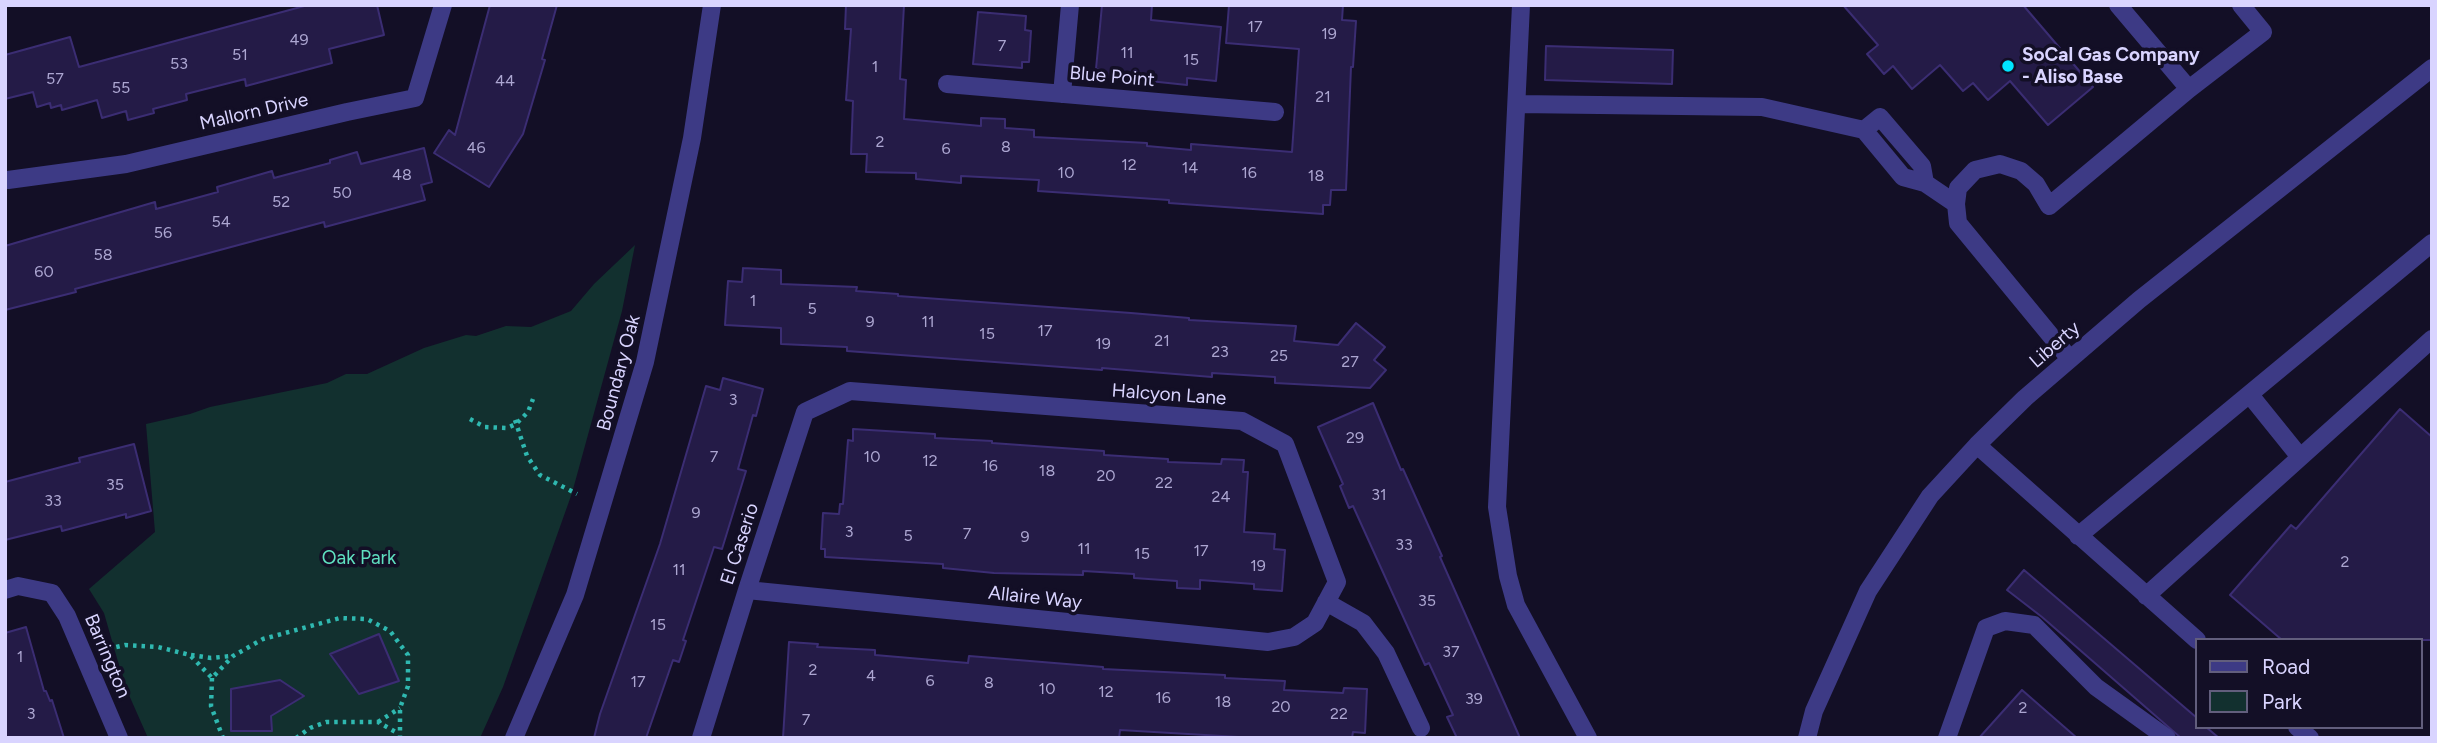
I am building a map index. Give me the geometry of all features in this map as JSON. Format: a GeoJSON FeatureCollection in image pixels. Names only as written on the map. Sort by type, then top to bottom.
{"type":"FeatureCollection","features":[{"type":"Feature","properties":{"kind":"street","name":"Mallorn Drive"},"geometry":{"type":"LineString","coordinates":[[8,180],[126,164],[415,98],[443,5]]}},
{"type":"Feature","properties":{"kind":"street","name":"Boundary Oak"},"geometry":{"type":"LineString","coordinates":[[514,738],[575,595],[645,362],[692,138],[712,5]]}},
{"type":"Feature","properties":{"kind":"street"},"geometry":{"type":"LineString","coordinates":[[1062,94],[1070,5]]}},
{"type":"Feature","properties":{"kind":"street"},"geometry":{"type":"LineString","coordinates":[[1521,5],[1497,507],[1508,576],[1516,605],[1588,738]]}},
{"type":"Feature","properties":{"kind":"street"},"geometry":{"type":"LineString","coordinates":[[2118,5],[2189,89]]}},
{"type":"Feature","properties":{"kind":"street"},"geometry":{"type":"LineString","coordinates":[[2070,359],[1958,223],[1958,188],[1975,170],[2000,164],[2021,171],[2036,184],[2049,206],[2189,89],[2263,32],[2241,5]]}},
{"type":"Feature","properties":{"kind":"street","name":"Liberty"},"geometry":{"type":"LineString","coordinates":[[1807,738],[1814,711],[1868,591],[1930,496],[1977,444],[2025,398],[2161,283],[2432,68]]}},
{"type":"Feature","properties":{"kind":"street","name":"Blue Point"},"geometry":{"type":"LineString","coordinates":[[947,84],[1275,112]]}},
{"type":"Feature","properties":{"kind":"street"},"geometry":{"type":"LineString","coordinates":[[1517,104],[1762,107],[1864,130],[1903,177],[1925,183],[1956,204]]}},
{"type":"Feature","properties":{"kind":"street"},"geometry":{"type":"LineString","coordinates":[[1864,130],[1880,117],[1922,166],[1925,183]]}},
{"type":"Feature","properties":{"kind":"street"},"geometry":{"type":"LineString","coordinates":[[2078,537],[2432,243]]}},
{"type":"Feature","properties":{"kind":"street"},"geometry":{"type":"LineString","coordinates":[[2146,596],[2432,338]]}},
{"type":"Feature","properties":{"kind":"street","name":"El Caserio"},"geometry":{"type":"LineString","coordinates":[[701,738],[805,412],[850,391]]}},
{"type":"Feature","properties":{"kind":"street","name":"Halcyon Lane"},"geometry":{"type":"LineString","coordinates":[[850,391],[1241,421],[1285,444],[1337,582],[1315,624]]}},
{"type":"Feature","properties":{"kind":"street"},"geometry":{"type":"LineString","coordinates":[[2250,395],[2300,457]]}},
{"type":"Feature","properties":{"kind":"street"},"geometry":{"type":"LineString","coordinates":[[1977,444],[2078,537],[2191,634]]}},
{"type":"Feature","properties":{"kind":"street","name":"Barrington"},"geometry":{"type":"LineString","coordinates":[[5,590],[18,586],[52,593],[66,615],[119,738]]}},
{"type":"Feature","properties":{"kind":"street","name":"Allaire Way"},"geometry":{"type":"LineString","coordinates":[[747,590],[1268,642],[1293,637],[1315,624]]}},
{"type":"Feature","properties":{"kind":"street"},"geometry":{"type":"LineString","coordinates":[[1326,602],[1363,623],[1386,653],[1421,728]]}},
{"type":"Feature","properties":{"kind":"street"},"geometry":{"type":"LineString","coordinates":[[1947,738],[1986,628],[2005,621],[2034,625],[2096,687],[2166,738]]}},
{"type":"Feature","properties":{"kind":"path"},"geometry":{"type":"LineString","coordinates":[[470,419],[485,427],[507,428],[528,412],[533,399]]}},
{"type":"Feature","properties":{"kind":"path"},"geometry":{"type":"LineString","coordinates":[[515,422],[527,456],[540,475],[578,494]]}},
{"type":"Feature","properties":{"kind":"path"},"geometry":{"type":"LineString","coordinates":[[223,738],[211,706],[212,678],[233,656],[263,639],[340,618],[367,620],[390,631],[408,655],[408,686],[400,708],[400,736]]}},
{"type":"Feature","properties":{"kind":"path"},"geometry":{"type":"LineString","coordinates":[[108,649],[125,645],[158,647],[211,658],[233,656]]}},
{"type":"Feature","properties":{"kind":"path"},"geometry":{"type":"LineString","coordinates":[[190,655],[212,678]]}},
{"type":"Feature","properties":{"kind":"path"},"geometry":{"type":"LineString","coordinates":[[296,738],[310,728],[326,722],[378,722],[400,708]]}},
{"type":"Feature","properties":{"kind":"path"},"geometry":{"type":"LineString","coordinates":[[378,722],[400,736]]}},
{"type":"Feature","properties":{"kind":"green space","name":"Oak Park"},"geometry":{"type":"Polygon","coordinates":[[[635,245],[622,311],[572,493],[503,687],[480,738],[148,738],[125,686],[104,613],[89,589],[155,532],[146,424],[210,407],[327,383],[346,374],[367,374],[424,348],[466,335],[476,336],[506,326],[531,327],[571,311],[594,284],[635,245]]]}},
{"type":"Feature","properties":{"kind":"building"},"geometry":{"type":"Polygon","coordinates":[[[308,5],[377,5],[384,35],[329,49],[332,63],[246,86],[245,79],[186,94],[187,100],[153,109],[154,113],[128,120],[126,111],[102,118],[97,100],[62,110],[61,105],[51,108],[50,103],[37,107],[33,92],[5,99],[5,55],[70,37],[79,67],[308,5]]]}},
{"type":"Feature","properties":{"kind":"building"},"geometry":{"type":"Polygon","coordinates":[[[490,5],[557,5],[542,59],[545,60],[523,134],[489,187],[434,153],[449,130],[455,135],[490,5]]]}},
{"type":"Feature","properties":{"kind":"building"},"geometry":{"type":"Polygon","coordinates":[[[846,5],[904,5],[900,79],[906,80],[904,119],[981,126],[981,118],[1005,119],[1005,128],[1034,130],[1034,137],[1147,143],[1147,146],[1191,150],[1191,144],[1292,152],[1299,49],[1226,43],[1229,5],[1343,5],[1342,20],[1356,21],[1351,67],[1346,190],[1331,190],[1330,205],[1323,205],[1323,214],[1038,191],[1039,180],[961,176],[961,183],[916,179],[916,173],[866,172],[867,154],[851,154],[853,101],[846,100],[851,29],[845,29],[846,5]]]}},
{"type":"Feature","properties":{"kind":"building"},"geometry":{"type":"Polygon","coordinates":[[[1102,5],[1152,5],[1151,20],[1221,27],[1216,81],[1187,78],[1187,85],[1102,76],[1103,70],[1096,69],[1102,5]]]}},
{"type":"Feature","properties":{"kind":"building","name":"SoCal Gas Company - Aliso Base"},"geometry":{"type":"Polygon","coordinates":[[[1843,5],[2023,5],[2093,87],[2048,125],[2010,81],[1988,100],[1973,83],[1963,91],[1940,65],[1912,89],[1893,66],[1884,74],[1867,54],[1878,45],[1843,5]]]}},
{"type":"Feature","properties":{"kind":"building"},"geometry":{"type":"Polygon","coordinates":[[[978,12],[1026,16],[1025,30],[1031,31],[1029,62],[1022,62],[1022,68],[973,64],[978,12]]]}},
{"type":"Feature","properties":{"kind":"building"},"geometry":{"type":"Polygon","coordinates":[[[1546,46],[1673,50],[1672,84],[1545,80],[1546,46]]]}},
{"type":"Feature","properties":{"kind":"building"},"geometry":{"type":"Polygon","coordinates":[[[424,148],[432,182],[421,185],[425,200],[325,227],[324,222],[5,310],[5,246],[155,202],[156,209],[218,192],[217,187],[272,171],[274,178],[330,163],[330,160],[357,152],[361,164],[424,148]]]}},
{"type":"Feature","properties":{"kind":"building"},"geometry":{"type":"Polygon","coordinates":[[[743,268],[781,270],[781,284],[857,287],[856,291],[898,296],[1296,326],[1294,341],[1338,345],[1356,323],[1385,347],[1374,360],[1386,370],[1370,388],[1275,383],[1275,377],[1212,373],[1212,377],[1102,370],[847,351],[847,347],[781,344],[781,328],[725,325],[728,281],[742,282],[743,268]]]}},
{"type":"Feature","properties":{"kind":"building"},"geometry":{"type":"Polygon","coordinates":[[[723,378],[763,389],[738,469],[746,471],[722,549],[714,547],[683,640],[686,641],[679,662],[673,660],[646,738],[594,738],[660,544],[706,386],[720,390],[723,378]]]}},
{"type":"Feature","properties":{"kind":"building"},"geometry":{"type":"Polygon","coordinates":[[[1373,403],[1520,738],[1457,738],[1447,717],[1453,715],[1429,663],[1425,665],[1353,506],[1349,508],[1340,486],[1343,484],[1318,427],[1373,403]]]}},
{"type":"Feature","properties":{"kind":"building"},"geometry":{"type":"Polygon","coordinates":[[[2400,409],[2432,437],[2432,640],[2280,638],[2230,595],[2291,525],[2296,529],[2400,409]]]}},
{"type":"Feature","properties":{"kind":"building"},"geometry":{"type":"Polygon","coordinates":[[[853,429],[935,434],[935,438],[1104,451],[1104,455],[1168,459],[1168,462],[1221,464],[1222,459],[1244,460],[1243,472],[1248,472],[1244,532],[1275,534],[1274,549],[1285,550],[1282,591],[1254,589],[1254,584],[1200,580],[1200,589],[1177,588],[1177,581],[1134,578],[1134,574],[1083,571],[1083,575],[994,573],[943,568],[943,564],[825,557],[825,549],[821,549],[823,513],[839,514],[840,504],[843,504],[848,440],[853,441],[853,429]]]}},
{"type":"Feature","properties":{"kind":"building"},"geometry":{"type":"Polygon","coordinates":[[[134,444],[151,511],[126,518],[126,514],[62,531],[61,526],[5,540],[5,482],[80,462],[79,458],[134,444]]]}},
{"type":"Feature","properties":{"kind":"building"},"geometry":{"type":"Polygon","coordinates":[[[2024,570],[2196,717],[2196,729],[2208,729],[2219,738],[2181,738],[2042,617],[2007,590],[2024,570]]]}},
{"type":"Feature","properties":{"kind":"building"},"geometry":{"type":"Polygon","coordinates":[[[26,627],[44,691],[50,701],[52,700],[64,738],[5,738],[5,633],[26,627]]]}},
{"type":"Feature","properties":{"kind":"building"},"geometry":{"type":"Polygon","coordinates":[[[379,634],[399,681],[359,694],[330,654],[379,634]]]}},
{"type":"Feature","properties":{"kind":"building"},"geometry":{"type":"Polygon","coordinates":[[[789,642],[818,644],[817,647],[875,650],[875,655],[968,663],[969,656],[1103,669],[1225,675],[1225,678],[1285,681],[1284,690],[1343,693],[1344,688],[1367,689],[1365,733],[1353,732],[1352,738],[1256,738],[1120,730],[1119,738],[783,738],[789,642]]]}},
{"type":"Feature","properties":{"kind":"building"},"geometry":{"type":"Polygon","coordinates":[[[280,680],[304,696],[271,716],[272,731],[231,731],[231,689],[280,680]]]}},
{"type":"Feature","properties":{"kind":"building"},"geometry":{"type":"Polygon","coordinates":[[[2022,690],[2077,738],[1979,738],[2022,690]]]}},
{"type":"Feature","properties":{"kind":"place","name":"SoCal Gas Company - Aliso Base"},"geometry":{"type":"Point","coordinates":[2008,66]}}]}
